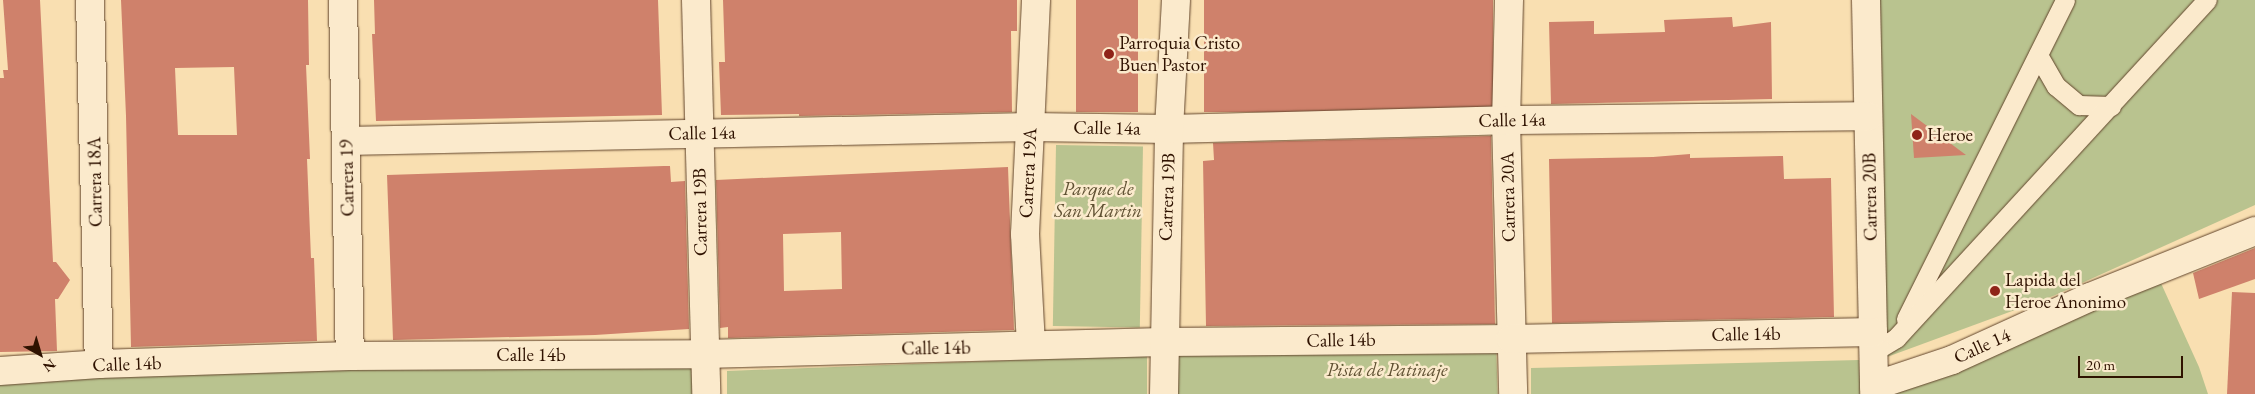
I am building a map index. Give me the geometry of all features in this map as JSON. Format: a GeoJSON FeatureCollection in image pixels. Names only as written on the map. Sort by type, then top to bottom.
{"type":"FeatureCollection","features":[{"type":"Feature","properties":{"kind":"street","name":"Carrera 18A"},"geometry":{"type":"LineString","coordinates":[[90,0],[99,364]]}},
{"type":"Feature","properties":{"kind":"street","name":"Carrera 19"},"geometry":{"type":"LineString","coordinates":[[343,0],[350,356]]}},
{"type":"Feature","properties":{"kind":"street","name":"Carrera 19B"},"geometry":{"type":"LineString","coordinates":[[696,0],[706,394]]}},
{"type":"Feature","properties":{"kind":"street","name":"Carrera 19A"},"geometry":{"type":"LineString","coordinates":[[1031,345],[1025,234],[1036,0]]}},
{"type":"Feature","properties":{"kind":"street","name":"Carrera 19B"},"geometry":{"type":"LineString","coordinates":[[1164,394],[1163,342],[1169,129],[1176,0]]}},
{"type":"Feature","properties":{"kind":"street","name":"Carrera 20A"},"geometry":{"type":"LineString","coordinates":[[1509,0],[1506,120],[1513,394]]}},
{"type":"Feature","properties":{"kind":"street","name":"Carrera 20B"},"geometry":{"type":"LineString","coordinates":[[1866,0],[1868,116],[1881,341],[1874,390]]}},
{"type":"Feature","properties":{"kind":"street","name":"Calle 14a"},"geometry":{"type":"LineString","coordinates":[[346,141],[1030,127],[1169,129],[1506,120],[1868,116]]}},
{"type":"Feature","properties":{"kind":"street","name":"Calle 14"},"geometry":{"type":"LineString","coordinates":[[1874,390],[1952,360],[2090,297],[2255,231]]}},
{"type":"Feature","properties":{"kind":"street","name":"Calle 14b"},"geometry":{"type":"LineString","coordinates":[[0,371],[99,364],[350,356],[704,354],[1163,342],[1511,339],[1881,341]]}},
{"type":"Feature","properties":{"kind":"lane"},"geometry":{"type":"LineString","coordinates":[[1881,341],[2038,55],[2065,0]]}},
{"type":"Feature","properties":{"kind":"lane"},"geometry":{"type":"LineString","coordinates":[[1881,341],[2111,106],[2207,0]]}},
{"type":"Feature","properties":{"kind":"lane"},"geometry":{"type":"LineString","coordinates":[[2038,55],[2056,86],[2079,105],[2111,106]]}},
{"type":"Feature","properties":{"kind":"green space"},"geometry":{"type":"Polygon","coordinates":[[[1879,0],[2255,0],[2255,205],[2053,296],[1887,357],[1879,0]]]}},
{"type":"Feature","properties":{"kind":"green space","name":"Parque de San Martin"},"geometry":{"type":"Polygon","coordinates":[[[1056,145],[1143,147],[1140,327],[1053,326],[1056,145]]]}},
{"type":"Feature","properties":{"kind":"green space"},"geometry":{"type":"Polygon","coordinates":[[[2160,281],[2199,367],[2208,394],[1894,394],[1893,391],[1962,369],[2160,281]]]}},
{"type":"Feature","properties":{"kind":"green space","name":"Pista de Patinaje"},"geometry":{"type":"Polygon","coordinates":[[[1496,345],[1498,394],[1177,394],[1175,356],[1496,345]]]}},
{"type":"Feature","properties":{"kind":"green space"},"geometry":{"type":"Polygon","coordinates":[[[1147,355],[1147,394],[727,394],[727,371],[1147,355]]]}},
{"type":"Feature","properties":{"kind":"green space"},"geometry":{"type":"Polygon","coordinates":[[[1859,360],[1861,394],[1531,394],[1531,368],[1859,360]]]}},
{"type":"Feature","properties":{"kind":"green space"},"geometry":{"type":"Polygon","coordinates":[[[692,364],[694,394],[0,394],[0,378],[365,367],[692,364]]]}},
{"type":"Feature","properties":{"kind":"building"},"geometry":{"type":"Polygon","coordinates":[[[3,0],[40,0],[53,262],[56,262],[70,280],[58,299],[55,299],[57,351],[0,352],[0,78],[4,78],[3,70],[8,70],[3,0]]]}},
{"type":"Feature","properties":{"kind":"building"},"geometry":{"type":"Polygon","coordinates":[[[121,0],[308,0],[309,65],[306,65],[310,159],[307,159],[311,258],[314,258],[317,341],[131,347],[126,116],[121,0]],[[234,67],[175,68],[178,135],[237,135],[234,67]]]}},
{"type":"Feature","properties":{"kind":"building"},"geometry":{"type":"Polygon","coordinates":[[[374,0],[658,0],[662,115],[376,121],[372,34],[375,34],[374,0]]]}},
{"type":"Feature","properties":{"kind":"building"},"geometry":{"type":"Polygon","coordinates":[[[723,0],[1017,0],[1017,31],[1011,31],[1012,112],[799,116],[799,114],[721,115],[719,62],[725,62],[723,0]]]}},
{"type":"Feature","properties":{"kind":"building","name":"Parroquia Cristo Buen Pastor"},"geometry":{"type":"Polygon","coordinates":[[[1076,0],[1138,0],[1138,112],[1076,112],[1076,0]]]}},
{"type":"Feature","properties":{"kind":"building"},"geometry":{"type":"Polygon","coordinates":[[[1204,0],[1493,0],[1493,112],[1204,112],[1204,0]]]}},
{"type":"Feature","properties":{"kind":"building"},"geometry":{"type":"Polygon","coordinates":[[[1732,17],[1733,27],[1771,22],[1772,99],[1551,104],[1549,22],[1594,21],[1594,34],[1665,32],[1664,20],[1732,17]]]}},
{"type":"Feature","properties":{"kind":"building"},"geometry":{"type":"Polygon","coordinates":[[[1911,114],[1966,155],[1914,158],[1911,114]]]}},
{"type":"Feature","properties":{"kind":"building"},"geometry":{"type":"Polygon","coordinates":[[[1491,136],[1495,324],[1206,326],[1203,161],[1214,160],[1213,143],[1491,136]]]}},
{"type":"Feature","properties":{"kind":"building"},"geometry":{"type":"Polygon","coordinates":[[[1690,154],[1690,158],[1783,156],[1784,179],[1831,178],[1834,317],[1552,323],[1549,159],[1653,157],[1690,154]]]}},
{"type":"Feature","properties":{"kind":"building"},"geometry":{"type":"Polygon","coordinates":[[[670,166],[671,182],[685,181],[689,329],[595,335],[393,340],[387,175],[670,166]]]}},
{"type":"Feature","properties":{"kind":"building"},"geometry":{"type":"Polygon","coordinates":[[[1008,167],[1014,330],[728,338],[728,327],[720,328],[716,180],[1008,167]],[[841,232],[783,234],[784,291],[842,289],[841,232]]]}},
{"type":"Feature","properties":{"kind":"building"},"geometry":{"type":"Polygon","coordinates":[[[2255,248],[2255,279],[2199,299],[2193,273],[2255,248]]]}},
{"type":"Feature","properties":{"kind":"building"},"geometry":{"type":"Polygon","coordinates":[[[2232,292],[2255,293],[2255,394],[2227,394],[2232,292]]]}},
{"type":"Feature","properties":{"kind":"place","name":"Parroquia Cristo Buen Pastor"},"geometry":{"type":"Point","coordinates":[1109,54]}},
{"type":"Feature","properties":{"kind":"place","name":"Heroe"},"geometry":{"type":"Point","coordinates":[1917,135]}},
{"type":"Feature","properties":{"kind":"place","name":"Lapida del Heroe Anonimo"},"geometry":{"type":"Point","coordinates":[1995,291]}}]}
